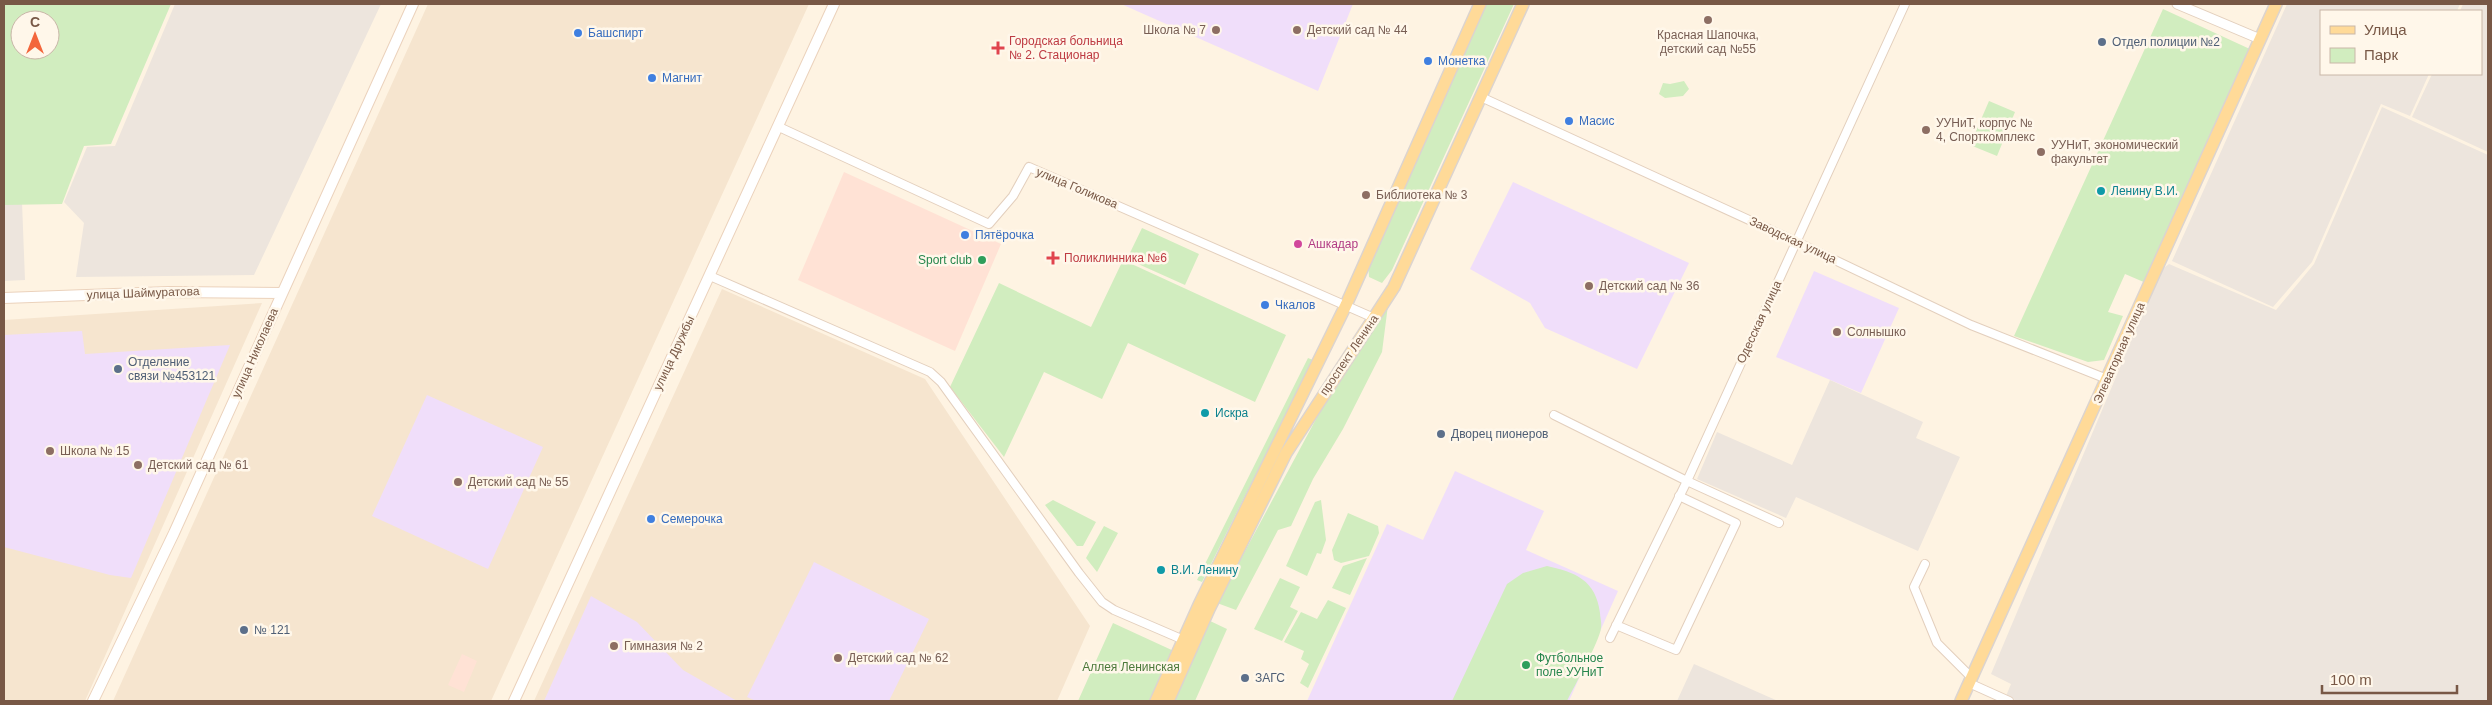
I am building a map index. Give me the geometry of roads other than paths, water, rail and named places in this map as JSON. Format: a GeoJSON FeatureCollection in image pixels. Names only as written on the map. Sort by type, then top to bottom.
{"type":"FeatureCollection","features":[{"type":"Feature","properties":{"kind":"main road","name":"улица Николаева"},"geometry":{"type":"LineString","coordinates":[[93,701],[174,533],[413,4]]}},
{"type":"Feature","properties":{"kind":"main road","name":"улица Дружбы"},"geometry":{"type":"LineString","coordinates":[[514,701],[834,4]]}},
{"type":"Feature","properties":{"kind":"main road","name":"проспект Ленина"},"geometry":{"type":"LineString","coordinates":[[1168,701],[1189,642],[1346,305],[1480,4]]}},
{"type":"Feature","properties":{"kind":"main road","name":"проспект Ленина"},"geometry":{"type":"LineString","coordinates":[[1156,701],[1189,642],[1286,453],[1397,280],[1522,4]]}},
{"type":"Feature","properties":{"kind":"main road","name":"Элеваторная улица"},"geometry":{"type":"LineString","coordinates":[[1961,701],[2276,4]]}},
{"type":"Feature","properties":{"kind":"main road","name":"улица Шаймуратова"},"geometry":{"type":"LineString","coordinates":[[4,298],[169,292],[282,293]]}},
{"type":"Feature","properties":{"kind":"street","name":"Одесская улица"},"geometry":{"type":"LineString","coordinates":[[1610,638],[1686,481],[1905,4]]}},
{"type":"Feature","properties":{"kind":"street"},"geometry":{"type":"LineString","coordinates":[[2177,4],[2260,39]]}},
{"type":"Feature","properties":{"kind":"street","name":"Заводская улица"},"geometry":{"type":"LineString","coordinates":[[1481,97],[1797,242],[1971,325],[2107,379]]}},
{"type":"Feature","properties":{"kind":"street","name":"улица Голикова"},"geometry":{"type":"LineString","coordinates":[[779,127],[989,224],[1013,196],[1029,167],[1374,318]]}},
{"type":"Feature","properties":{"kind":"street"},"geometry":{"type":"LineString","coordinates":[[710,276],[930,372],[941,382],[1079,574],[1102,602],[1114,610],[1189,642]]}},
{"type":"Feature","properties":{"kind":"street"},"geometry":{"type":"LineString","coordinates":[[1554,416],[1686,481],[1779,522]]}},
{"type":"Feature","properties":{"kind":"street"},"geometry":{"type":"LineString","coordinates":[[1616,625],[1676,650],[1736,522],[1679,496]]}},
{"type":"Feature","properties":{"kind":"street"},"geometry":{"type":"LineString","coordinates":[[1925,564],[1914,587],[1937,643],[1970,680],[2009,701]]}},
{"type":"Feature","properties":{"kind":"place","name":"Красная Шапочка, детский сад №55"},"geometry":{"type":"Point","coordinates":[1708,20]}},
{"type":"Feature","properties":{"kind":"place","name":"Школа № 7"},"geometry":{"type":"Point","coordinates":[1216,30]}},
{"type":"Feature","properties":{"kind":"place","name":"Детский сад № 44"},"geometry":{"type":"Point","coordinates":[1297,30]}},
{"type":"Feature","properties":{"kind":"place","name":"Башспирт"},"geometry":{"type":"Point","coordinates":[578,33]}},
{"type":"Feature","properties":{"kind":"place","name":"Отдел полиции №2"},"geometry":{"type":"Point","coordinates":[2102,42]}},
{"type":"Feature","properties":{"kind":"place","name":"Городская больница № 2. Стационар"},"geometry":{"type":"Point","coordinates":[998,48]}},
{"type":"Feature","properties":{"kind":"place","name":"Монетка"},"geometry":{"type":"Point","coordinates":[1428,61]}},
{"type":"Feature","properties":{"kind":"place","name":"Магнит"},"geometry":{"type":"Point","coordinates":[652,78]}},
{"type":"Feature","properties":{"kind":"place","name":"Масис"},"geometry":{"type":"Point","coordinates":[1569,121]}},
{"type":"Feature","properties":{"kind":"place","name":"УУНиТ, корпус № 4, Спорткомплекс"},"geometry":{"type":"Point","coordinates":[1926,130]}},
{"type":"Feature","properties":{"kind":"place","name":"УУНиТ, экономический факультет"},"geometry":{"type":"Point","coordinates":[2041,152]}},
{"type":"Feature","properties":{"kind":"place","name":"Ленину В.И."},"geometry":{"type":"Point","coordinates":[2101,191]}},
{"type":"Feature","properties":{"kind":"place","name":"Библиотека № 3"},"geometry":{"type":"Point","coordinates":[1366,195]}},
{"type":"Feature","properties":{"kind":"place","name":"Пятёрочка"},"geometry":{"type":"Point","coordinates":[965,235]}},
{"type":"Feature","properties":{"kind":"place","name":"Ашкадар"},"geometry":{"type":"Point","coordinates":[1298,244]}},
{"type":"Feature","properties":{"kind":"place","name":"Поликлинника №6"},"geometry":{"type":"Point","coordinates":[1053,258]}},
{"type":"Feature","properties":{"kind":"place","name":"Sport club"},"geometry":{"type":"Point","coordinates":[982,260]}},
{"type":"Feature","properties":{"kind":"place","name":"Детский сад № 36"},"geometry":{"type":"Point","coordinates":[1589,286]}},
{"type":"Feature","properties":{"kind":"place","name":"Чкалов"},"geometry":{"type":"Point","coordinates":[1265,305]}},
{"type":"Feature","properties":{"kind":"place","name":"Солнышко"},"geometry":{"type":"Point","coordinates":[1837,332]}},
{"type":"Feature","properties":{"kind":"place","name":"Отделение связи №453121"},"geometry":{"type":"Point","coordinates":[118,369]}},
{"type":"Feature","properties":{"kind":"place","name":"Искра"},"geometry":{"type":"Point","coordinates":[1205,413]}},
{"type":"Feature","properties":{"kind":"place","name":"Дворец пионеров"},"geometry":{"type":"Point","coordinates":[1441,434]}},
{"type":"Feature","properties":{"kind":"place","name":"Школа № 15"},"geometry":{"type":"Point","coordinates":[50,451]}},
{"type":"Feature","properties":{"kind":"place","name":"Детский сад № 61"},"geometry":{"type":"Point","coordinates":[138,465]}},
{"type":"Feature","properties":{"kind":"place","name":"Детский сад № 55"},"geometry":{"type":"Point","coordinates":[458,482]}},
{"type":"Feature","properties":{"kind":"place","name":"Семерочка"},"geometry":{"type":"Point","coordinates":[651,519]}},
{"type":"Feature","properties":{"kind":"place","name":"В.И. Ленину"},"geometry":{"type":"Point","coordinates":[1161,570]}},
{"type":"Feature","properties":{"kind":"place","name":"№ 121"},"geometry":{"type":"Point","coordinates":[244,630]}},
{"type":"Feature","properties":{"kind":"place","name":"Гимназия № 2"},"geometry":{"type":"Point","coordinates":[614,646]}},
{"type":"Feature","properties":{"kind":"place","name":"Детский сад № 62"},"geometry":{"type":"Point","coordinates":[838,658]}},
{"type":"Feature","properties":{"kind":"place","name":"Футбольное поле УУНиТ"},"geometry":{"type":"Point","coordinates":[1526,665]}},
{"type":"Feature","properties":{"kind":"place","name":"ЗАГС"},"geometry":{"type":"Point","coordinates":[1245,678]}},
{"type":"Feature","properties":{"kind":"park label","name":"Аллея Ленинская"},"geometry":{"type":"Point","coordinates":[1131,667]}}]}
